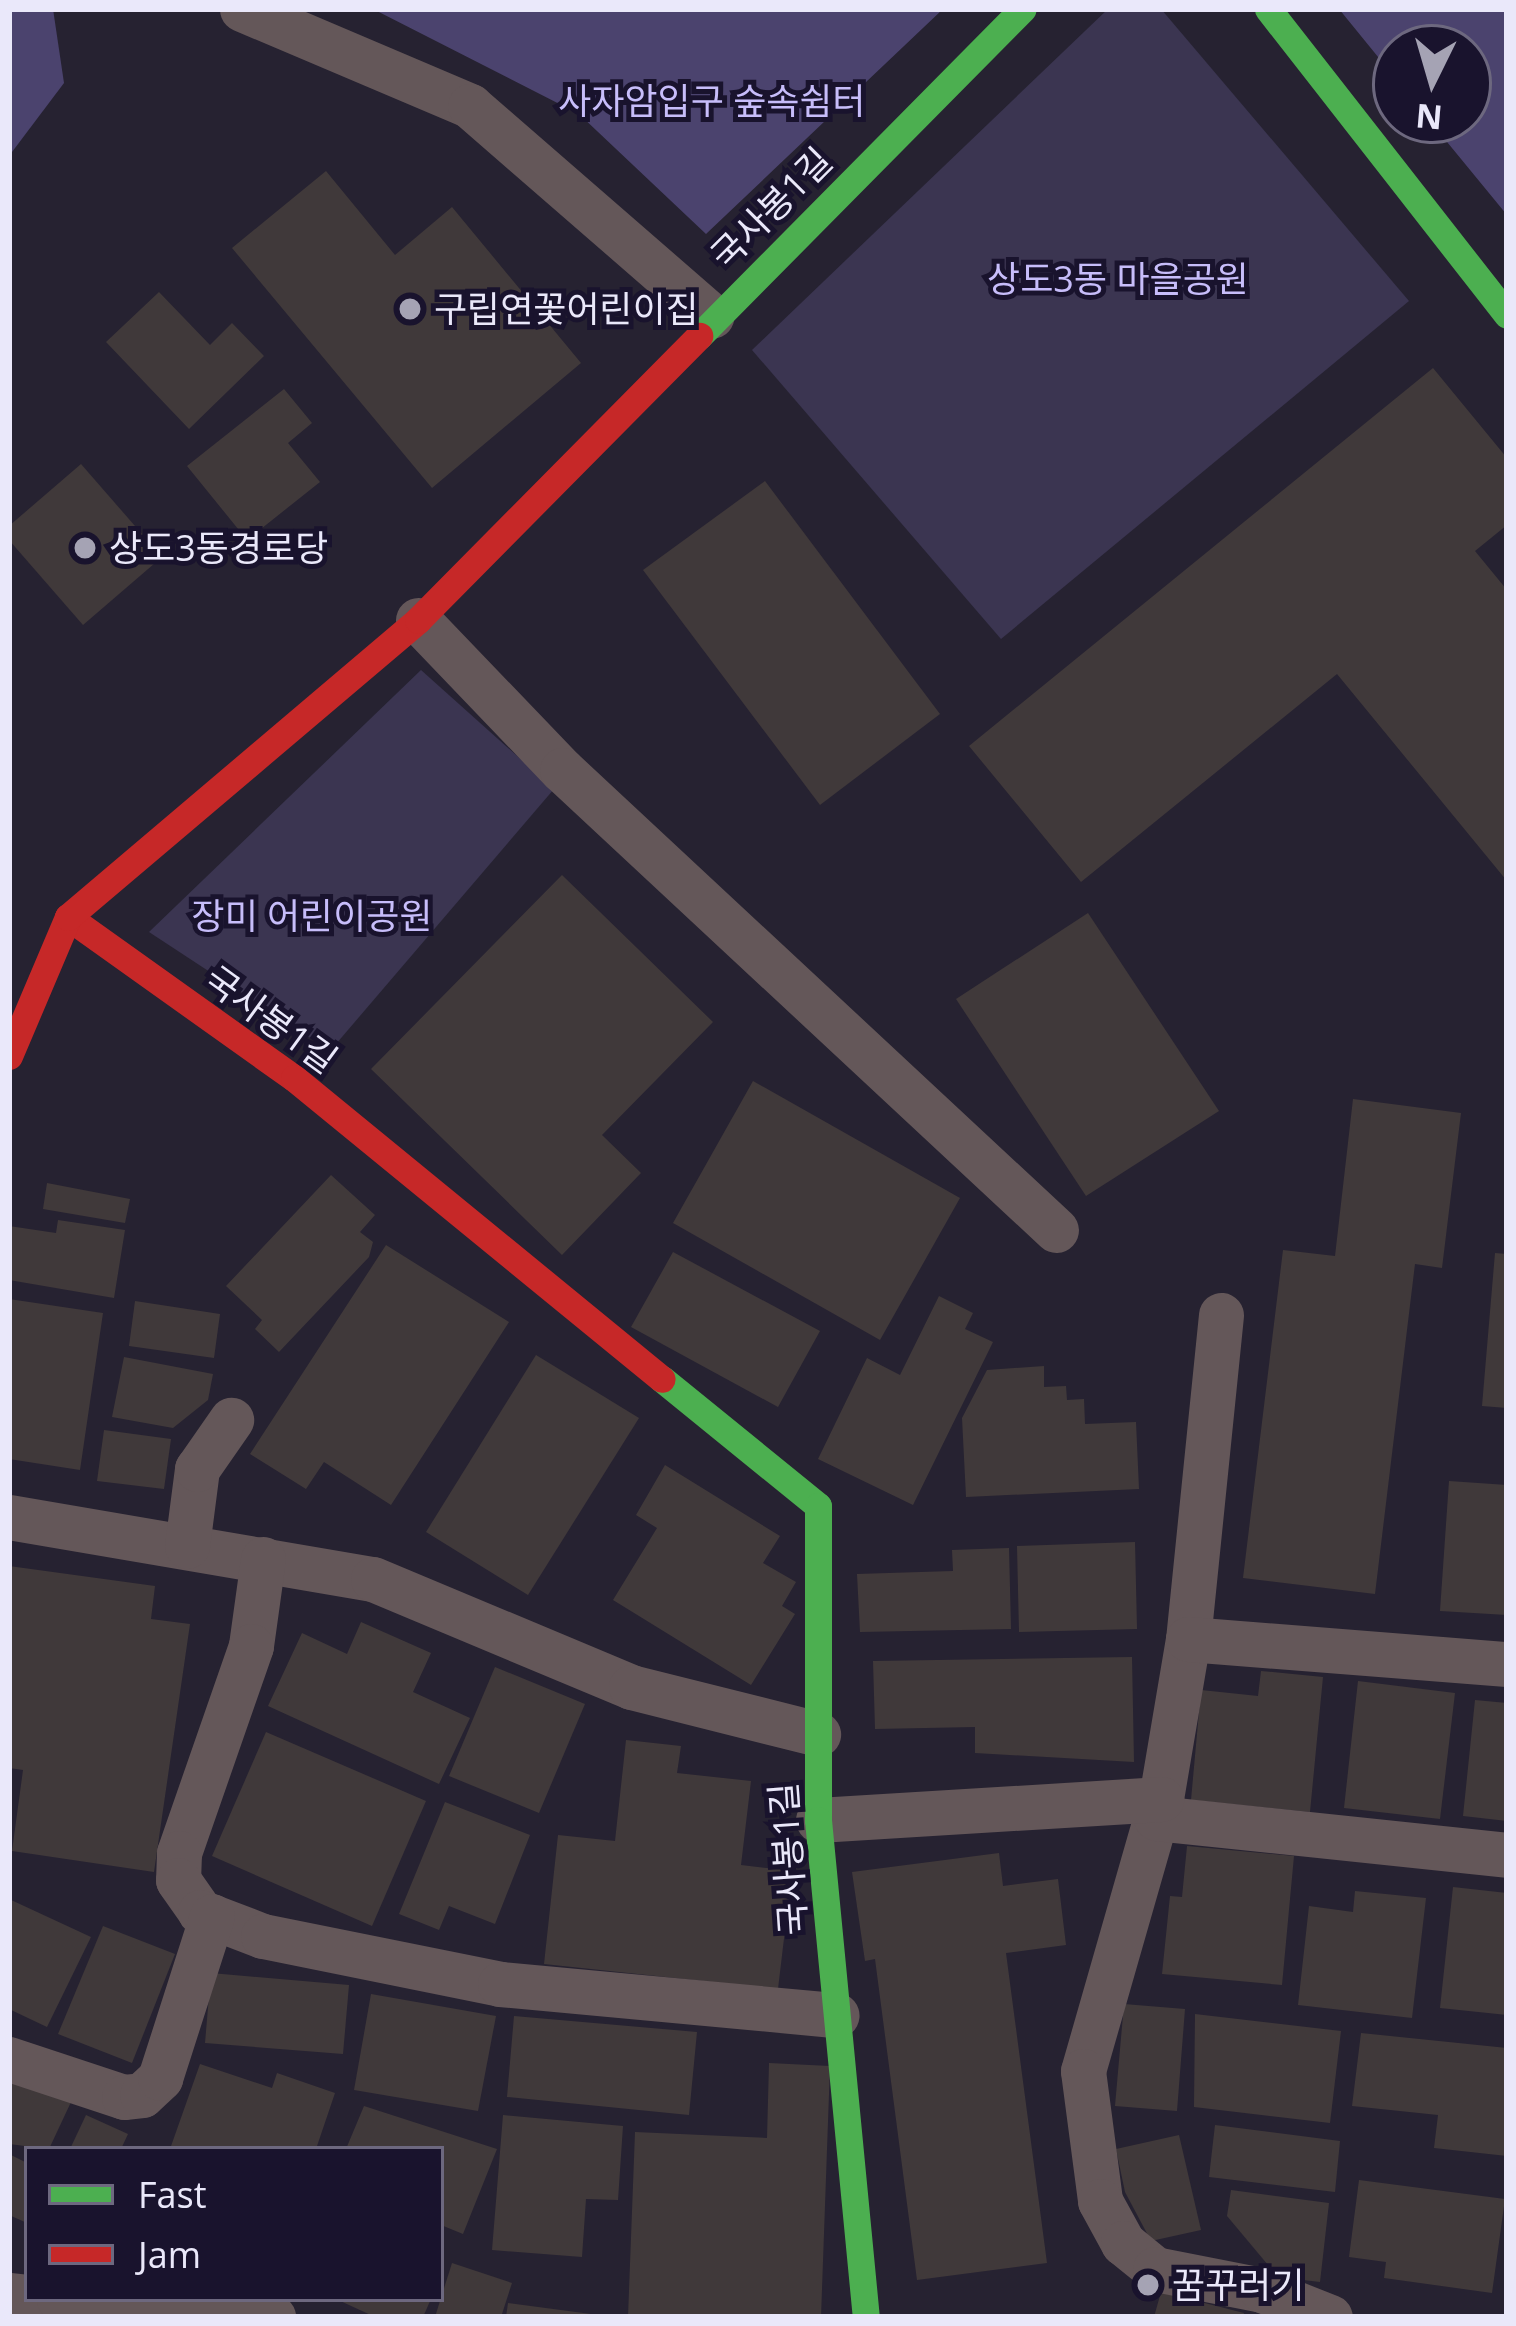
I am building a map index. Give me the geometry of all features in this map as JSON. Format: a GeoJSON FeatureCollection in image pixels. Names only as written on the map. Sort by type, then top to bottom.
{"type":"FeatureCollection","features":[{"type":"Feature","properties":{"kind":"street","name":"국사봉1길"},"geometry":{"type":"LineString","coordinates":[[866,2317],[818,1820],[818,1506],[294,1078],[68,917],[418,620],[712,316],[1023,9]]}},
{"type":"Feature","properties":{"kind":"street"},"geometry":{"type":"LineString","coordinates":[[1268,9],[1507,315]]}},
{"type":"Feature","properties":{"kind":"street"},"geometry":{"type":"LineString","coordinates":[[9,1056],[68,917]]}},
{"type":"Feature","properties":{"kind":"lane"},"geometry":{"type":"LineString","coordinates":[[242,9],[470,106],[712,316]]}},
{"type":"Feature","properties":{"kind":"lane"},"geometry":{"type":"LineString","coordinates":[[418,620],[562,770],[1056,1230]]}},
{"type":"Feature","properties":{"kind":"lane"},"geometry":{"type":"LineString","coordinates":[[1221,1315],[1188,1639],[1158,1808],[1083,2071],[1100,2200],[1123,2243],[1155,2270],[1262,2290],[1330,2317]]}},
{"type":"Feature","properties":{"kind":"lane"},"geometry":{"type":"LineString","coordinates":[[187,1546],[197,1469],[231,1420]]}},
{"type":"Feature","properties":{"kind":"lane"},"geometry":{"type":"LineString","coordinates":[[9,1517],[373,1579],[631,1687],[818,1734]]}},
{"type":"Feature","properties":{"kind":"lane"},"geometry":{"type":"LineString","coordinates":[[263,1559],[251,1646],[179,1853],[178,1880],[200,1912],[263,1936],[500,1984],[836,2015]]}},
{"type":"Feature","properties":{"kind":"lane"},"geometry":{"type":"LineString","coordinates":[[1188,1639],[1507,1664]]}},
{"type":"Feature","properties":{"kind":"lane"},"geometry":{"type":"LineString","coordinates":[[818,1820],[1158,1808],[1507,1855]]}},
{"type":"Feature","properties":{"kind":"lane"},"geometry":{"type":"LineString","coordinates":[[9,2059],[124,2097],[142,2095],[160,2078],[212,1916]]}},
{"type":"Feature","properties":{"kind":"lane"},"geometry":{"type":"LineString","coordinates":[[94,2302],[273,2317]]}},
{"type":"Feature","properties":{"kind":"green space"},"geometry":{"type":"Polygon","coordinates":[[[9,9],[53,9],[64,83],[9,156],[9,9]]]}},
{"type":"Feature","properties":{"kind":"green space","name":"사자암입구 숲속쉼터"},"geometry":{"type":"Polygon","coordinates":[[[373,9],[943,9],[706,234],[579,114],[373,9]]]}},
{"type":"Feature","properties":{"kind":"green space","name":"상도3동 마을공원"},"geometry":{"type":"Polygon","coordinates":[[[1108,9],[1161,9],[1409,301],[1001,639],[752,350],[1108,9]]]}},
{"type":"Feature","properties":{"kind":"green space"},"geometry":{"type":"Polygon","coordinates":[[[1339,9],[1507,9],[1507,215],[1449,144],[1492,144],[1492,24],[1372,24],[1372,50],[1339,9]]]}},
{"type":"Feature","properties":{"kind":"green space","name":"장미 어린이공원"},"geometry":{"type":"Polygon","coordinates":[[[421,670],[554,789],[330,1051],[149,932],[421,670]]]}},
{"type":"Feature","properties":{"kind":"building","name":"구립연꽃어린이집"},"geometry":{"type":"Polygon","coordinates":[[[326,171],[395,255],[452,207],[581,363],[432,488],[232,248],[326,171]]]}},
{"type":"Feature","properties":{"kind":"building"},"geometry":{"type":"Polygon","coordinates":[[[159,292],[210,345],[232,323],[264,356],[189,429],[106,342],[159,292]]]}},
{"type":"Feature","properties":{"kind":"building"},"geometry":{"type":"Polygon","coordinates":[[[1433,368],[1507,458],[1507,525],[1475,551],[1507,590],[1507,881],[1337,674],[1081,882],[969,746],[1433,368]]]}},
{"type":"Feature","properties":{"kind":"building"},"geometry":{"type":"Polygon","coordinates":[[[284,389],[312,423],[288,443],[320,482],[247,540],[187,466],[284,389]]]}},
{"type":"Feature","properties":{"kind":"building","name":"상도3동경로당"},"geometry":{"type":"Polygon","coordinates":[[[81,464],[162,557],[83,625],[9,540],[9,526],[81,464]]]}},
{"type":"Feature","properties":{"kind":"building"},"geometry":{"type":"Polygon","coordinates":[[[765,481],[940,714],[820,805],[643,570],[765,481]]]}},
{"type":"Feature","properties":{"kind":"building"},"geometry":{"type":"Polygon","coordinates":[[[562,875],[713,1022],[602,1135],[641,1173],[562,1255],[371,1069],[562,875]]]}},
{"type":"Feature","properties":{"kind":"building"},"geometry":{"type":"Polygon","coordinates":[[[1088,913],[1219,1111],[1086,1196],[956,999],[1088,913]]]}},
{"type":"Feature","properties":{"kind":"building"},"geometry":{"type":"Polygon","coordinates":[[[753,1081],[960,1198],[880,1340],[673,1223],[753,1081]]]}},
{"type":"Feature","properties":{"kind":"building"},"geometry":{"type":"Polygon","coordinates":[[[1353,1099],[1461,1113],[1442,1268],[1415,1264],[1375,1594],[1243,1578],[1283,1250],[1335,1256],[1353,1099]]]}},
{"type":"Feature","properties":{"kind":"building"},"geometry":{"type":"Polygon","coordinates":[[[331,1175],[375,1215],[360,1232],[373,1242],[369,1257],[279,1352],[255,1329],[262,1320],[226,1286],[331,1175]]]}},
{"type":"Feature","properties":{"kind":"building"},"geometry":{"type":"Polygon","coordinates":[[[47,1183],[130,1199],[125,1223],[43,1209],[47,1183]]]}},
{"type":"Feature","properties":{"kind":"building"},"geometry":{"type":"Polygon","coordinates":[[[58,1220],[125,1230],[114,1298],[9,1280],[9,1226],[56,1233],[58,1220]]]}},
{"type":"Feature","properties":{"kind":"building"},"geometry":{"type":"Polygon","coordinates":[[[386,1245],[509,1322],[391,1505],[324,1462],[306,1489],[250,1454],[386,1245]]]}},
{"type":"Feature","properties":{"kind":"building"},"geometry":{"type":"Polygon","coordinates":[[[673,1252],[820,1331],[778,1407],[631,1327],[673,1252]]]}},
{"type":"Feature","properties":{"kind":"building"},"geometry":{"type":"Polygon","coordinates":[[[1495,1253],[1507,1254],[1507,1408],[1482,1406],[1495,1253]]]}},
{"type":"Feature","properties":{"kind":"building"},"geometry":{"type":"Polygon","coordinates":[[[939,1296],[973,1313],[965,1329],[993,1342],[913,1505],[818,1459],[867,1358],[900,1375],[939,1296]]]}},
{"type":"Feature","properties":{"kind":"building"},"geometry":{"type":"Polygon","coordinates":[[[9,1299],[103,1313],[80,1470],[9,1459],[9,1299]]]}},
{"type":"Feature","properties":{"kind":"building"},"geometry":{"type":"Polygon","coordinates":[[[135,1301],[220,1314],[214,1358],[129,1346],[135,1301]]]}},
{"type":"Feature","properties":{"kind":"building"},"geometry":{"type":"Polygon","coordinates":[[[536,1355],[639,1418],[528,1595],[426,1532],[536,1355]]]}},
{"type":"Feature","properties":{"kind":"building"},"geometry":{"type":"Polygon","coordinates":[[[124,1357],[213,1374],[208,1400],[173,1428],[112,1417],[124,1357]]]}},
{"type":"Feature","properties":{"kind":"building"},"geometry":{"type":"Polygon","coordinates":[[[1044,1366],[1044,1387],[1066,1386],[1067,1400],[1084,1399],[1085,1424],[1136,1422],[1139,1489],[966,1497],[962,1418],[987,1370],[1044,1366]]]}},
{"type":"Feature","properties":{"kind":"building"},"geometry":{"type":"Polygon","coordinates":[[[104,1430],[171,1439],[164,1489],[97,1481],[104,1430]]]}},
{"type":"Feature","properties":{"kind":"building"},"geometry":{"type":"Polygon","coordinates":[[[665,1465],[780,1536],[763,1563],[796,1582],[782,1606],[795,1614],[751,1685],[613,1600],[657,1528],[636,1515],[665,1465]]]}},
{"type":"Feature","properties":{"kind":"building"},"geometry":{"type":"Polygon","coordinates":[[[1449,1481],[1507,1485],[1507,1615],[1440,1611],[1449,1481]]]}},
{"type":"Feature","properties":{"kind":"building"},"geometry":{"type":"Polygon","coordinates":[[[1135,1542],[1137,1629],[1019,1632],[1017,1546],[1135,1542]]]}},
{"type":"Feature","properties":{"kind":"building"},"geometry":{"type":"Polygon","coordinates":[[[1009,1548],[1011,1629],[860,1632],[857,1574],[953,1571],[952,1550],[1009,1548]]]}},
{"type":"Feature","properties":{"kind":"building"},"geometry":{"type":"Polygon","coordinates":[[[9,1566],[155,1586],[151,1619],[190,1624],[154,1872],[12,1851],[23,1770],[9,1768],[9,1566]]]}},
{"type":"Feature","properties":{"kind":"building"},"geometry":{"type":"Polygon","coordinates":[[[361,1622],[431,1653],[413,1692],[470,1718],[439,1784],[268,1706],[302,1633],[347,1654],[361,1622]]]}},
{"type":"Feature","properties":{"kind":"building"},"geometry":{"type":"Polygon","coordinates":[[[1132,1657],[1134,1762],[975,1753],[975,1727],[875,1729],[873,1661],[1132,1657]]]}},
{"type":"Feature","properties":{"kind":"building"},"geometry":{"type":"Polygon","coordinates":[[[495,1667],[585,1704],[539,1813],[449,1776],[495,1667]]]}},
{"type":"Feature","properties":{"kind":"building"},"geometry":{"type":"Polygon","coordinates":[[[1261,1671],[1323,1677],[1310,1812],[1191,1800],[1201,1690],[1258,1696],[1261,1671]]]}},
{"type":"Feature","properties":{"kind":"building"},"geometry":{"type":"Polygon","coordinates":[[[1358,1681],[1455,1693],[1440,1819],[1344,1808],[1358,1681]]]}},
{"type":"Feature","properties":{"kind":"building"},"geometry":{"type":"Polygon","coordinates":[[[1475,1700],[1507,1703],[1507,1821],[1463,1816],[1475,1700]]]}},
{"type":"Feature","properties":{"kind":"building"},"geometry":{"type":"Polygon","coordinates":[[[266,1732],[426,1801],[372,1926],[212,1856],[266,1732]]]}},
{"type":"Feature","properties":{"kind":"building"},"geometry":{"type":"Polygon","coordinates":[[[626,1740],[681,1746],[677,1773],[751,1781],[741,1865],[792,1871],[778,1989],[544,1964],[558,1835],[615,1841],[626,1740]]]}},
{"type":"Feature","properties":{"kind":"building"},"geometry":{"type":"Polygon","coordinates":[[[445,1802],[530,1835],[495,1924],[449,1906],[439,1930],[399,1914],[445,1802]]]}},
{"type":"Feature","properties":{"kind":"building"},"geometry":{"type":"Polygon","coordinates":[[[1187,1846],[1294,1856],[1282,1985],[1162,1974],[1170,1896],[1182,1897],[1187,1846]]]}},
{"type":"Feature","properties":{"kind":"building"},"geometry":{"type":"Polygon","coordinates":[[[999,1853],[1003,1886],[1058,1879],[1066,1945],[1006,1953],[1047,2263],[917,2280],[875,1959],[865,1961],[852,1872],[999,1853]]]}},
{"type":"Feature","properties":{"kind":"building"},"geometry":{"type":"Polygon","coordinates":[[[1453,1887],[1507,1893],[1507,2015],[1440,2008],[1453,1887]]]}},
{"type":"Feature","properties":{"kind":"building"},"geometry":{"type":"Polygon","coordinates":[[[1355,1891],[1426,1898],[1412,2018],[1298,2005],[1309,1906],[1353,1912],[1355,1891]]]}},
{"type":"Feature","properties":{"kind":"building"},"geometry":{"type":"Polygon","coordinates":[[[9,1899],[91,1937],[47,2027],[9,2009],[9,1899]]]}},
{"type":"Feature","properties":{"kind":"building"},"geometry":{"type":"Polygon","coordinates":[[[103,1926],[175,1954],[132,2063],[58,2034],[103,1926]]]}},
{"type":"Feature","properties":{"kind":"building"},"geometry":{"type":"Polygon","coordinates":[[[211,1973],[349,1985],[343,2054],[205,2043],[211,1973]]]}},
{"type":"Feature","properties":{"kind":"building"},"geometry":{"type":"Polygon","coordinates":[[[371,1994],[496,2016],[478,2111],[354,2090],[371,1994]]]}},
{"type":"Feature","properties":{"kind":"building"},"geometry":{"type":"Polygon","coordinates":[[[1124,2004],[1185,2009],[1177,2111],[1115,2106],[1124,2004]]]}},
{"type":"Feature","properties":{"kind":"building"},"geometry":{"type":"Polygon","coordinates":[[[1195,2014],[1341,2031],[1330,2123],[1194,2107],[1195,2014]]]}},
{"type":"Feature","properties":{"kind":"building"},"geometry":{"type":"Polygon","coordinates":[[[514,2016],[697,2032],[689,2115],[507,2097],[514,2016]]]}},
{"type":"Feature","properties":{"kind":"building"},"geometry":{"type":"Polygon","coordinates":[[[1361,2033],[1507,2048],[1507,2156],[1434,2148],[1438,2115],[1352,2106],[1361,2033]]]}},
{"type":"Feature","properties":{"kind":"building"},"geometry":{"type":"Polygon","coordinates":[[[769,2063],[830,2066],[821,2317],[628,2317],[635,2132],[767,2138],[769,2063]]]}},
{"type":"Feature","properties":{"kind":"building"},"geometry":{"type":"Polygon","coordinates":[[[200,2064],[272,2088],[277,2073],[335,2093],[317,2146],[171,2146],[200,2064]]]}},
{"type":"Feature","properties":{"kind":"building"},"geometry":{"type":"Polygon","coordinates":[[[9,2074],[71,2102],[50,2146],[9,2144],[9,2074]]]}},
{"type":"Feature","properties":{"kind":"building"},"geometry":{"type":"Polygon","coordinates":[[[364,2106],[497,2149],[463,2234],[444,2226],[444,2146],[347,2146],[364,2106]]]}},
{"type":"Feature","properties":{"kind":"building"},"geometry":{"type":"Polygon","coordinates":[[[86,2115],[128,2134],[122,2146],[71,2146],[86,2115]]]}},
{"type":"Feature","properties":{"kind":"building"},"geometry":{"type":"Polygon","coordinates":[[[503,2115],[623,2126],[618,2200],[586,2199],[582,2257],[492,2250],[503,2115]]]}},
{"type":"Feature","properties":{"kind":"building"},"geometry":{"type":"Polygon","coordinates":[[[1215,2125],[1340,2141],[1335,2192],[1209,2177],[1215,2125]]]}},
{"type":"Feature","properties":{"kind":"building"},"geometry":{"type":"Polygon","coordinates":[[[1179,2135],[1201,2230],[1151,2241],[1125,2192],[1116,2149],[1179,2135]]]}},
{"type":"Feature","properties":{"kind":"building"},"geometry":{"type":"Polygon","coordinates":[[[9,2154],[24,2162],[24,2222],[9,2215],[9,2154]]]}},
{"type":"Feature","properties":{"kind":"building"},"geometry":{"type":"Polygon","coordinates":[[[1359,2180],[1505,2199],[1492,2293],[1384,2278],[1386,2262],[1349,2257],[1359,2180]]]}},
{"type":"Feature","properties":{"kind":"building"},"geometry":{"type":"Polygon","coordinates":[[[1231,2190],[1329,2203],[1320,2282],[1278,2277],[1227,2216],[1231,2190]]]}},
{"type":"Feature","properties":{"kind":"building"},"geometry":{"type":"Polygon","coordinates":[[[452,2263],[512,2283],[501,2317],[435,2317],[440,2302],[444,2302],[452,2263]]]}},
{"type":"Feature","properties":{"kind":"building"},"geometry":{"type":"Polygon","coordinates":[[[1161,2292],[1244,2313],[1243,2317],[1154,2317],[1161,2292]]]}},
{"type":"Feature","properties":{"kind":"building"},"geometry":{"type":"Polygon","coordinates":[[[342,2302],[430,2302],[423,2317],[375,2317],[342,2302]]]}},
{"type":"Feature","properties":{"kind":"building"},"geometry":{"type":"Polygon","coordinates":[[[508,2303],[591,2314],[591,2317],[506,2317],[508,2303]]]}},
{"type":"Feature","properties":{"kind":"traffic: fast"},"geometry":{"type":"LineString","coordinates":[[699,336],[1023,9]]}},
{"type":"Feature","properties":{"kind":"traffic: fast"},"geometry":{"type":"LineString","coordinates":[[1268,9],[1507,315]]}},
{"type":"Feature","properties":{"kind":"traffic: fast"},"geometry":{"type":"LineString","coordinates":[[662,1379],[818,1506],[818,1820],[866,2317]]}},
{"type":"Feature","properties":{"kind":"traffic: jam"},"geometry":{"type":"LineString","coordinates":[[9,1056],[68,917],[418,620],[699,336]]}},
{"type":"Feature","properties":{"kind":"traffic: jam"},"geometry":{"type":"LineString","coordinates":[[68,917],[294,1078],[662,1379]]}},
{"type":"Feature","properties":{"kind":"place","name":"구립연꽃어린이집"},"geometry":{"type":"Point","coordinates":[410,309]}},
{"type":"Feature","properties":{"kind":"place","name":"상도3동경로당"},"geometry":{"type":"Point","coordinates":[85,548]}},
{"type":"Feature","properties":{"kind":"place","name":"꿈꾸러기"},"geometry":{"type":"Point","coordinates":[1148,2285]}}]}
